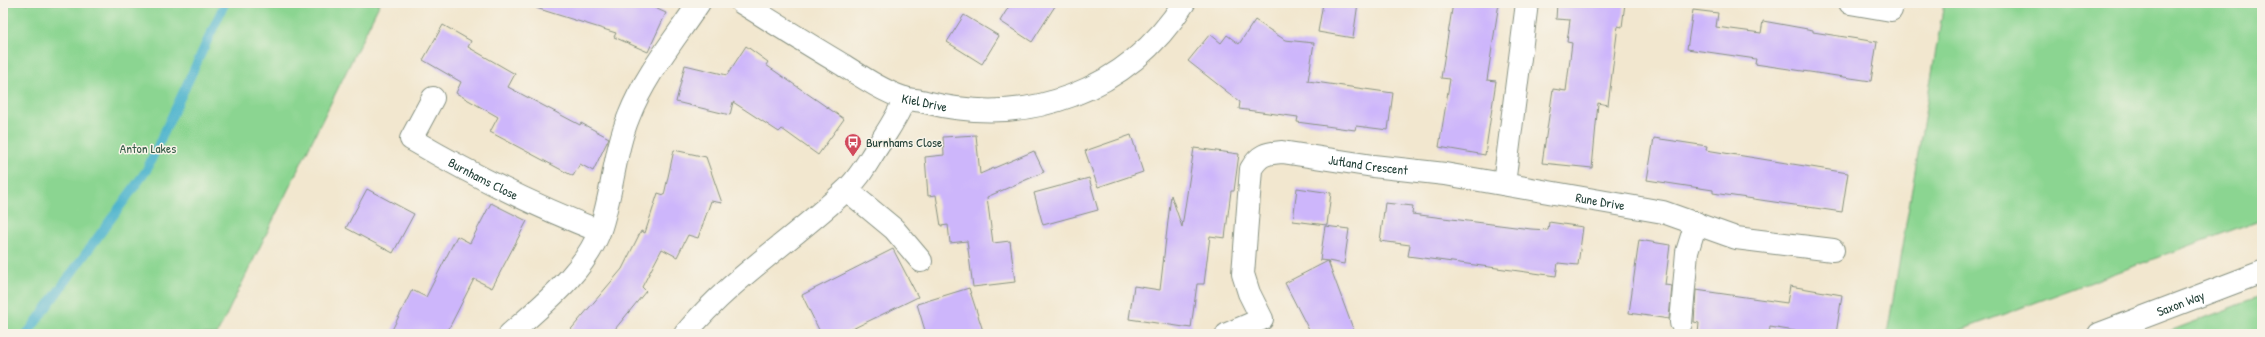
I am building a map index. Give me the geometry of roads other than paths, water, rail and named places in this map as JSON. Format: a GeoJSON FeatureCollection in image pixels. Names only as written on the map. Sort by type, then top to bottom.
{"type":"FeatureCollection","features":[{"type":"Feature","properties":{"kind":"street"},"geometry":{"type":"LineString","coordinates":[[510,334],[567,279],[589,252],[599,231],[607,206],[620,140],[629,114],[649,78],[700,3]]}},
{"type":"Feature","properties":{"kind":"street"},"geometry":{"type":"LineString","coordinates":[[742,3],[867,80],[905,98]]}},
{"type":"Feature","properties":{"kind":"street","name":"Kiel Drive"},"geometry":{"type":"LineString","coordinates":[[686,334],[710,307],[746,274],[847,190],[899,115],[905,98],[962,110],[986,111],[1012,111],[1061,101],[1108,78],[1142,53],[1162,33],[1184,3]]}},
{"type":"Feature","properties":{"kind":"street"},"geometry":{"type":"LineString","coordinates":[[1504,184],[1527,3]]}},
{"type":"Feature","properties":{"kind":"street"},"geometry":{"type":"LineString","coordinates":[[1850,3],[1891,10]]}},
{"type":"Feature","properties":{"kind":"street","name":"Burnhams Close"},"geometry":{"type":"LineString","coordinates":[[432,98],[412,139],[460,168],[515,196],[599,231]]}},
{"type":"Feature","properties":{"kind":"street","name":"Jutland Crescent"},"geometry":{"type":"LineString","coordinates":[[1227,334],[1266,326],[1248,293],[1243,274],[1249,181],[1251,168],[1257,158],[1267,153],[1282,152],[1504,184]]}},
{"type":"Feature","properties":{"kind":"street","name":"Rune Drive"},"geometry":{"type":"LineString","coordinates":[[1504,184],[1663,212],[1736,238],[1833,250]]}},
{"type":"Feature","properties":{"kind":"street"},"geometry":{"type":"LineString","coordinates":[[847,190],[894,229],[922,261]]}},
{"type":"Feature","properties":{"kind":"street"},"geometry":{"type":"LineString","coordinates":[[1680,323],[1687,252],[1696,223]]}},
{"type":"Feature","properties":{"kind":"street","name":"Saxon Way"},"geometry":{"type":"LineString","coordinates":[[2099,334],[2262,272]]}},
{"type":"Feature","properties":{"kind":"waterway"},"geometry":{"type":"LineString","coordinates":[[27,334],[146,171],[225,3]]}},
{"type":"Feature","properties":{"kind":"place","name":"Burnhams Close"},"geometry":{"type":"Point","coordinates":[853,157]}},
{"type":"Feature","properties":{"kind":"park label","name":"Anton Lakes"},"geometry":{"type":"Point","coordinates":[148,148]}}]}
